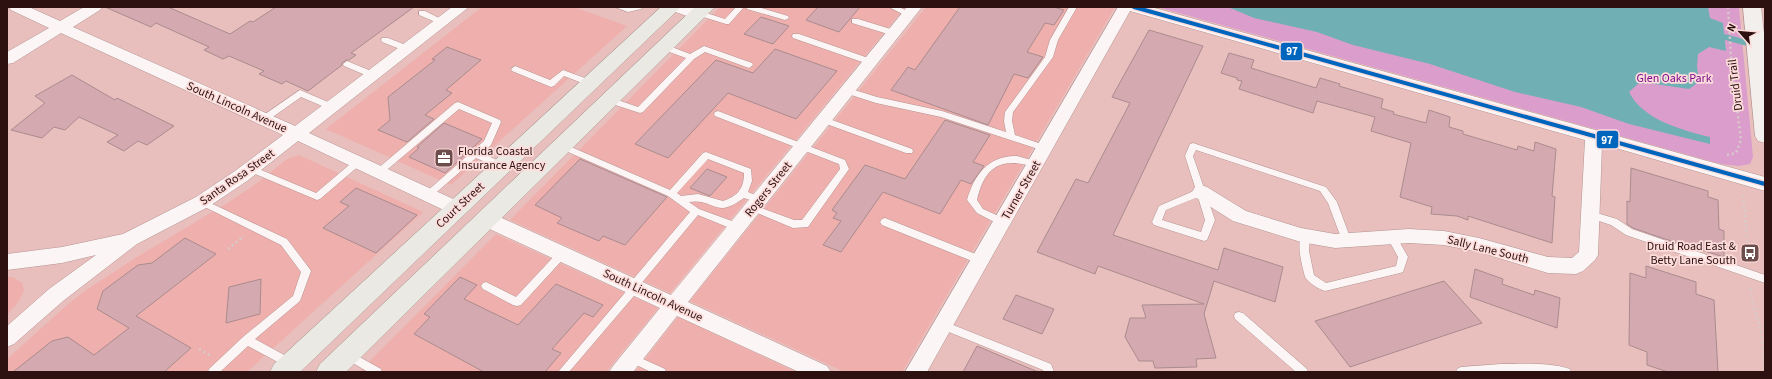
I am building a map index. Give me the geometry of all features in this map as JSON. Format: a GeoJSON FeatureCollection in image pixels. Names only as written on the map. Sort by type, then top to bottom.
{"type":"FeatureCollection","features":[{"type":"Feature","properties":{"kind":"main road","name":"Court Street"},"geometry":{"type":"LineString","coordinates":[[288,368],[456,208],[672,7]]}},
{"type":"Feature","properties":{"kind":"main road"},"geometry":{"type":"LineString","coordinates":[[329,372],[701,11]]}},
{"type":"Feature","properties":{"kind":"main road"},"geometry":{"type":"LineString","coordinates":[[486,219],[492,203],[502,186],[578,110],[606,68]]}},
{"type":"Feature","properties":{"kind":"main road"},"geometry":{"type":"LineString","coordinates":[[329,372],[352,334],[406,276],[437,247],[448,229],[456,208]]}},
{"type":"Feature","properties":{"kind":"street","name":"South Lincoln Avenue"},"geometry":{"type":"LineString","coordinates":[[16,7],[297,134],[456,208]]}},
{"type":"Feature","properties":{"kind":"street"},"geometry":{"type":"LineString","coordinates":[[7,59],[95,7]]}},
{"type":"Feature","properties":{"kind":"street","name":"Santa Rosa Street"},"geometry":{"type":"LineString","coordinates":[[7,338],[56,295],[130,239],[202,202],[251,169],[462,7]]}},
{"type":"Feature","properties":{"kind":"street"},"geometry":{"type":"LineString","coordinates":[[675,7],[701,11]]}},
{"type":"Feature","properties":{"kind":"street","name":"Turner Street"},"geometry":{"type":"LineString","coordinates":[[916,372],[1125,7]]}},
{"type":"Feature","properties":{"kind":"street"},"geometry":{"type":"LineString","coordinates":[[1134,7],[1765,184]]}},
{"type":"Feature","properties":{"kind":"street","name":"Rogers Street"},"geometry":{"type":"LineString","coordinates":[[620,372],[737,227],[751,201],[802,146],[912,11]]}},
{"type":"Feature","properties":{"kind":"street"},"geometry":{"type":"LineString","coordinates":[[1753,15],[1765,136]]}},
{"type":"Feature","properties":{"kind":"street","name":"Sally Lane South"},"geometry":{"type":"LineString","coordinates":[[1201,192],[1240,216],[1305,236],[1335,240],[1392,237],[1444,238],[1480,245],[1548,265],[1576,266],[1588,255],[1594,135]]}},
{"type":"Feature","properties":{"kind":"street","name":"South Lincoln Avenue"},"geometry":{"type":"LineString","coordinates":[[486,219],[820,372]]}},
{"type":"Feature","properties":{"kind":"street"},"geometry":{"type":"LineString","coordinates":[[7,262],[62,255],[130,239]]}},
{"type":"Feature","properties":{"kind":"lane"},"geometry":{"type":"LineString","coordinates":[[620,7],[628,10],[638,7]]}},
{"type":"Feature","properties":{"kind":"lane"},"geometry":{"type":"LineString","coordinates":[[701,11],[726,22],[740,7]]}},
{"type":"Feature","properties":{"kind":"lane"},"geometry":{"type":"LineString","coordinates":[[750,7],[785,18]]}},
{"type":"Feature","properties":{"kind":"lane"},"geometry":{"type":"LineString","coordinates":[[893,7],[912,11]]}},
{"type":"Feature","properties":{"kind":"lane"},"geometry":{"type":"LineString","coordinates":[[1011,137],[1008,121],[1009,112],[1048,57],[1054,40],[1073,7]]}},
{"type":"Feature","properties":{"kind":"lane"},"geometry":{"type":"LineString","coordinates":[[422,13],[443,22]]}},
{"type":"Feature","properties":{"kind":"lane"},"geometry":{"type":"LineString","coordinates":[[855,21],[894,33]]}},
{"type":"Feature","properties":{"kind":"lane"},"geometry":{"type":"LineString","coordinates":[[796,36],[871,62]]}},
{"type":"Feature","properties":{"kind":"lane"},"geometry":{"type":"LineString","coordinates":[[385,40],[408,49]]}},
{"type":"Feature","properties":{"kind":"lane"},"geometry":{"type":"LineString","coordinates":[[664,47],[691,57]]}},
{"type":"Feature","properties":{"kind":"lane"},"geometry":{"type":"LineString","coordinates":[[610,100],[640,110],[691,57],[704,49],[748,65]]}},
{"type":"Feature","properties":{"kind":"lane"},"geometry":{"type":"LineString","coordinates":[[347,64],[373,75]]}},
{"type":"Feature","properties":{"kind":"lane"},"geometry":{"type":"LineString","coordinates":[[516,69],[551,84],[563,73],[590,84]]}},
{"type":"Feature","properties":{"kind":"lane"},"geometry":{"type":"LineString","coordinates":[[848,91],[876,100],[942,114],[1044,148]]}},
{"type":"Feature","properties":{"kind":"lane"},"geometry":{"type":"LineString","coordinates":[[264,119],[300,93],[332,107]]}},
{"type":"Feature","properties":{"kind":"lane"},"geometry":{"type":"LineString","coordinates":[[379,172],[458,105],[497,122],[488,143],[428,195]]}},
{"type":"Feature","properties":{"kind":"lane"},"geometry":{"type":"LineString","coordinates":[[679,200],[698,197],[721,205],[751,201],[793,224],[805,224],[845,169],[842,162],[718,114]]}},
{"type":"Feature","properties":{"kind":"lane"},"geometry":{"type":"LineString","coordinates":[[824,120],[909,151]]}},
{"type":"Feature","properties":{"kind":"lane"},"geometry":{"type":"LineString","coordinates":[[562,146],[671,194],[696,211],[737,227]]}},
{"type":"Feature","properties":{"kind":"lane"},"geometry":{"type":"LineString","coordinates":[[1201,192],[1162,208],[1157,222],[1204,237],[1210,220],[1201,192],[1189,156],[1193,146],[1323,189],[1332,202],[1346,240]]}},
{"type":"Feature","properties":{"kind":"lane"},"geometry":{"type":"LineString","coordinates":[[475,154],[502,166]]}},
{"type":"Feature","properties":{"kind":"lane"},"geometry":{"type":"LineString","coordinates":[[671,194],[706,155],[748,171],[751,201]]}},
{"type":"Feature","properties":{"kind":"lane"},"geometry":{"type":"LineString","coordinates":[[1002,222],[980,212],[972,200],[974,188],[983,172],[996,162],[1015,159],[1036,164]]}},
{"type":"Feature","properties":{"kind":"lane"},"geometry":{"type":"LineString","coordinates":[[251,169],[317,197],[358,162]]}},
{"type":"Feature","properties":{"kind":"lane"},"geometry":{"type":"LineString","coordinates":[[202,202],[284,242],[306,272],[297,298],[247,340],[213,372]]}},
{"type":"Feature","properties":{"kind":"lane"},"geometry":{"type":"LineString","coordinates":[[563,372],[696,211]]}},
{"type":"Feature","properties":{"kind":"lane"},"geometry":{"type":"LineString","coordinates":[[1590,215],[1614,222],[1629,232],[1765,279]]}},
{"type":"Feature","properties":{"kind":"lane"},"geometry":{"type":"LineString","coordinates":[[885,222],[980,260]]}},
{"type":"Feature","properties":{"kind":"lane"},"geometry":{"type":"LineString","coordinates":[[1305,236],[1304,252],[1310,277],[1325,287],[1400,269],[1403,257],[1392,237]]}},
{"type":"Feature","properties":{"kind":"lane"},"geometry":{"type":"LineString","coordinates":[[486,286],[517,302],[562,254]]}},
{"type":"Feature","properties":{"kind":"lane"},"geometry":{"type":"LineString","coordinates":[[1239,316],[1303,372]]}},
{"type":"Feature","properties":{"kind":"lane"},"geometry":{"type":"LineString","coordinates":[[943,325],[1047,367],[1049,372]]}},
{"type":"Feature","properties":{"kind":"lane"},"geometry":{"type":"LineString","coordinates":[[247,340],[288,368]]}},
{"type":"Feature","properties":{"kind":"lane"},"geometry":{"type":"LineString","coordinates":[[347,354],[377,372]]}},
{"type":"Feature","properties":{"kind":"lane"},"geometry":{"type":"LineString","coordinates":[[632,358],[661,372]]}},
{"type":"Feature","properties":{"kind":"lane"},"geometry":{"type":"LineString","coordinates":[[1461,372],[1495,368],[1540,368],[1566,372]]}},
{"type":"Feature","properties":{"kind":"path","name":"Druid Trail"},"geometry":{"type":"LineString","coordinates":[[1728,7],[1731,53],[1741,140],[1736,152],[1728,155]]}},
{"type":"Feature","properties":{"kind":"path"},"geometry":{"type":"LineString","coordinates":[[228,249],[243,237]]}},
{"type":"Feature","properties":{"kind":"path"},"geometry":{"type":"LineString","coordinates":[[199,349],[210,355]]}},
{"type":"Feature","properties":{"kind":"shaded area"},"geometry":{"type":"Polygon","coordinates":[[[482,7],[574,7],[627,26],[451,185],[326,129],[482,7]]]}},
{"type":"Feature","properties":{"kind":"shaded area"},"geometry":{"type":"Polygon","coordinates":[[[720,7],[905,7],[670,293],[510,220],[720,7]]]}},
{"type":"Feature","properties":{"kind":"shaded area"},"geometry":{"type":"Polygon","coordinates":[[[926,7],[1115,7],[902,372],[845,372],[690,301],[926,7]]]}},
{"type":"Feature","properties":{"kind":"shaded area"},"geometry":{"type":"Polygon","coordinates":[[[299,155],[423,212],[247,372],[7,372],[7,359],[67,305],[86,290],[137,257],[229,202],[260,181],[287,159],[299,155]]]}},
{"type":"Feature","properties":{"kind":"shaded area"},"geometry":{"type":"Polygon","coordinates":[[[496,234],[658,308],[606,372],[359,372],[496,234]]]}},
{"type":"Feature","properties":{"kind":"shaded area"},"geometry":{"type":"Polygon","coordinates":[[[7,277],[13,277],[22,283],[24,290],[19,301],[7,315],[7,277]]]}},
{"type":"Feature","properties":{"kind":"shaded area"},"geometry":{"type":"Polygon","coordinates":[[[678,317],[796,372],[635,372],[678,317]]]}},
{"type":"Feature","properties":{"kind":"green space","name":"Glen Oaks Park"},"geometry":{"type":"Polygon","coordinates":[[[1157,7],[1739,7],[1753,157],[1750,164],[1739,166],[1721,164],[1157,7]]]}},
{"type":"Feature","properties":{"kind":"water","name":"Glen Oaks Park"},"geometry":{"type":"Polygon","coordinates":[[[1228,7],[1708,7],[1710,18],[1723,23],[1726,51],[1709,47],[1698,54],[1697,66],[1699,82],[1689,89],[1648,83],[1638,84],[1629,92],[1635,102],[1653,117],[1676,127],[1710,137],[1710,144],[1629,124],[1581,107],[1515,92],[1430,64],[1353,45],[1317,32],[1254,18],[1228,7]]]}},
{"type":"Feature","properties":{"kind":"building"},"geometry":{"type":"Polygon","coordinates":[[[105,7],[168,7],[230,34],[250,21],[253,22],[276,7],[414,7],[351,53],[356,55],[342,63],[342,65],[308,91],[286,81],[282,84],[259,74],[264,71],[229,56],[223,59],[204,50],[209,47],[156,23],[151,27],[105,7]]]}},
{"type":"Feature","properties":{"kind":"building"},"geometry":{"type":"Polygon","coordinates":[[[818,7],[860,7],[839,32],[806,20],[818,7]]]}},
{"type":"Feature","properties":{"kind":"building"},"geometry":{"type":"Polygon","coordinates":[[[960,7],[1053,7],[1064,10],[1054,25],[1045,23],[1027,52],[1043,57],[1028,78],[1014,74],[988,125],[891,90],[908,67],[915,70],[960,7]]]}},
{"type":"Feature","properties":{"kind":"building"},"geometry":{"type":"Polygon","coordinates":[[[761,17],[789,26],[773,44],[744,34],[761,17]]]}},
{"type":"Feature","properties":{"kind":"building"},"geometry":{"type":"Polygon","coordinates":[[[1149,30],[1203,46],[1113,235],[1218,270],[1224,248],[1283,267],[1275,302],[1214,281],[1204,314],[1216,358],[1196,359],[1197,367],[1155,368],[1153,361],[1139,361],[1125,337],[1130,318],[1146,318],[1142,305],[1204,304],[1098,266],[1095,274],[1037,252],[1076,179],[1088,183],[1130,103],[1112,97],[1149,30]]]}},
{"type":"Feature","properties":{"kind":"building"},"geometry":{"type":"Polygon","coordinates":[[[447,47],[481,60],[446,90],[452,93],[425,115],[434,119],[407,142],[378,130],[390,120],[388,97],[435,60],[432,59],[447,47]]]}},
{"type":"Feature","properties":{"kind":"building"},"geometry":{"type":"Polygon","coordinates":[[[775,49],[837,71],[796,119],[728,93],[668,158],[635,144],[716,60],[753,73],[775,49]]]}},
{"type":"Feature","properties":{"kind":"building"},"geometry":{"type":"Polygon","coordinates":[[[1229,53],[1254,60],[1251,68],[1316,88],[1320,78],[1340,84],[1339,86],[1383,99],[1381,108],[1394,112],[1393,114],[1426,123],[1429,110],[1450,117],[1449,127],[1463,131],[1463,134],[1517,150],[1518,146],[1534,151],[1535,142],[1556,149],[1552,196],[1555,197],[1552,243],[1468,216],[1468,220],[1457,216],[1431,214],[1432,207],[1400,197],[1411,143],[1371,131],[1375,117],[1317,101],[1313,113],[1239,89],[1242,81],[1221,73],[1229,53]]]}},
{"type":"Feature","properties":{"kind":"building"},"geometry":{"type":"Polygon","coordinates":[[[72,75],[115,100],[117,98],[174,126],[147,145],[138,141],[124,151],[107,142],[118,135],[79,117],[65,130],[54,127],[42,138],[11,130],[45,103],[35,96],[72,75]]]}},
{"type":"Feature","properties":{"kind":"building"},"geometry":{"type":"Polygon","coordinates":[[[945,120],[990,135],[973,162],[984,166],[971,184],[961,180],[940,214],[883,192],[841,252],[823,245],[841,221],[833,218],[837,213],[832,210],[865,165],[905,179],[945,120]]]}},
{"type":"Feature","properties":{"kind":"building"},"geometry":{"type":"Polygon","coordinates":[[[444,123],[482,139],[445,173],[409,157],[419,148],[417,147],[444,123]]]}},
{"type":"Feature","properties":{"kind":"building"},"geometry":{"type":"Polygon","coordinates":[[[580,159],[667,197],[625,245],[603,236],[599,241],[557,223],[562,218],[535,205],[580,159]]]}},
{"type":"Feature","properties":{"kind":"building"},"geometry":{"type":"Polygon","coordinates":[[[1631,168],[1708,191],[1708,197],[1718,200],[1719,229],[1724,231],[1724,257],[1662,238],[1633,228],[1627,224],[1627,201],[1630,202],[1631,168]]]}},
{"type":"Feature","properties":{"kind":"building"},"geometry":{"type":"Polygon","coordinates":[[[707,169],[727,177],[710,196],[690,188],[707,169]]]}},
{"type":"Feature","properties":{"kind":"building"},"geometry":{"type":"Polygon","coordinates":[[[356,188],[417,215],[376,253],[323,228],[349,206],[340,202],[356,188]]]}},
{"type":"Feature","properties":{"kind":"building"},"geometry":{"type":"Polygon","coordinates":[[[185,238],[216,254],[136,316],[191,348],[164,372],[13,372],[52,341],[68,337],[94,355],[129,328],[97,309],[103,291],[138,265],[152,263],[185,238]]]}},
{"type":"Feature","properties":{"kind":"building"},"geometry":{"type":"Polygon","coordinates":[[[1646,266],[1696,282],[1696,294],[1714,300],[1718,372],[1668,372],[1647,365],[1647,352],[1629,345],[1630,273],[1646,278],[1646,266]]]}},
{"type":"Feature","properties":{"kind":"building"},"geometry":{"type":"Polygon","coordinates":[[[1475,269],[1503,279],[1502,284],[1534,295],[1535,290],[1560,298],[1557,328],[1470,297],[1475,269]]]}},
{"type":"Feature","properties":{"kind":"building"},"geometry":{"type":"Polygon","coordinates":[[[460,277],[477,285],[464,299],[518,325],[556,284],[603,305],[593,317],[584,313],[552,349],[561,353],[545,372],[484,372],[414,334],[430,317],[424,314],[460,277]]]}},
{"type":"Feature","properties":{"kind":"building"},"geometry":{"type":"Polygon","coordinates":[[[261,279],[260,314],[226,323],[229,287],[261,279]]]}},
{"type":"Feature","properties":{"kind":"building"},"geometry":{"type":"Polygon","coordinates":[[[1444,281],[1482,323],[1350,367],[1315,321],[1444,281]]]}},
{"type":"Feature","properties":{"kind":"building"},"geometry":{"type":"Polygon","coordinates":[[[1016,295],[1054,309],[1042,334],[1003,319],[1016,295]]]}},
{"type":"Feature","properties":{"kind":"building"},"geometry":{"type":"Polygon","coordinates":[[[977,346],[1038,372],[963,372],[977,346]]]}},
{"type":"Feature","properties":{"kind":"waterway"},"geometry":{"type":"LineString","coordinates":[[1725,37],[1765,48]]}},
{"type":"Feature","properties":{"kind":"transit line","name":"97"},"geometry":{"type":"LineString","coordinates":[[1134,7],[1765,184]]}},
{"type":"Feature","properties":{"kind":"place","name":"Florida Coastal Insurance Agency"},"geometry":{"type":"Point","coordinates":[444,158]}},
{"type":"Feature","properties":{"kind":"place","name":"Druid Road East & Betty Lane South"},"geometry":{"type":"Point","coordinates":[1750,253]}}]}
